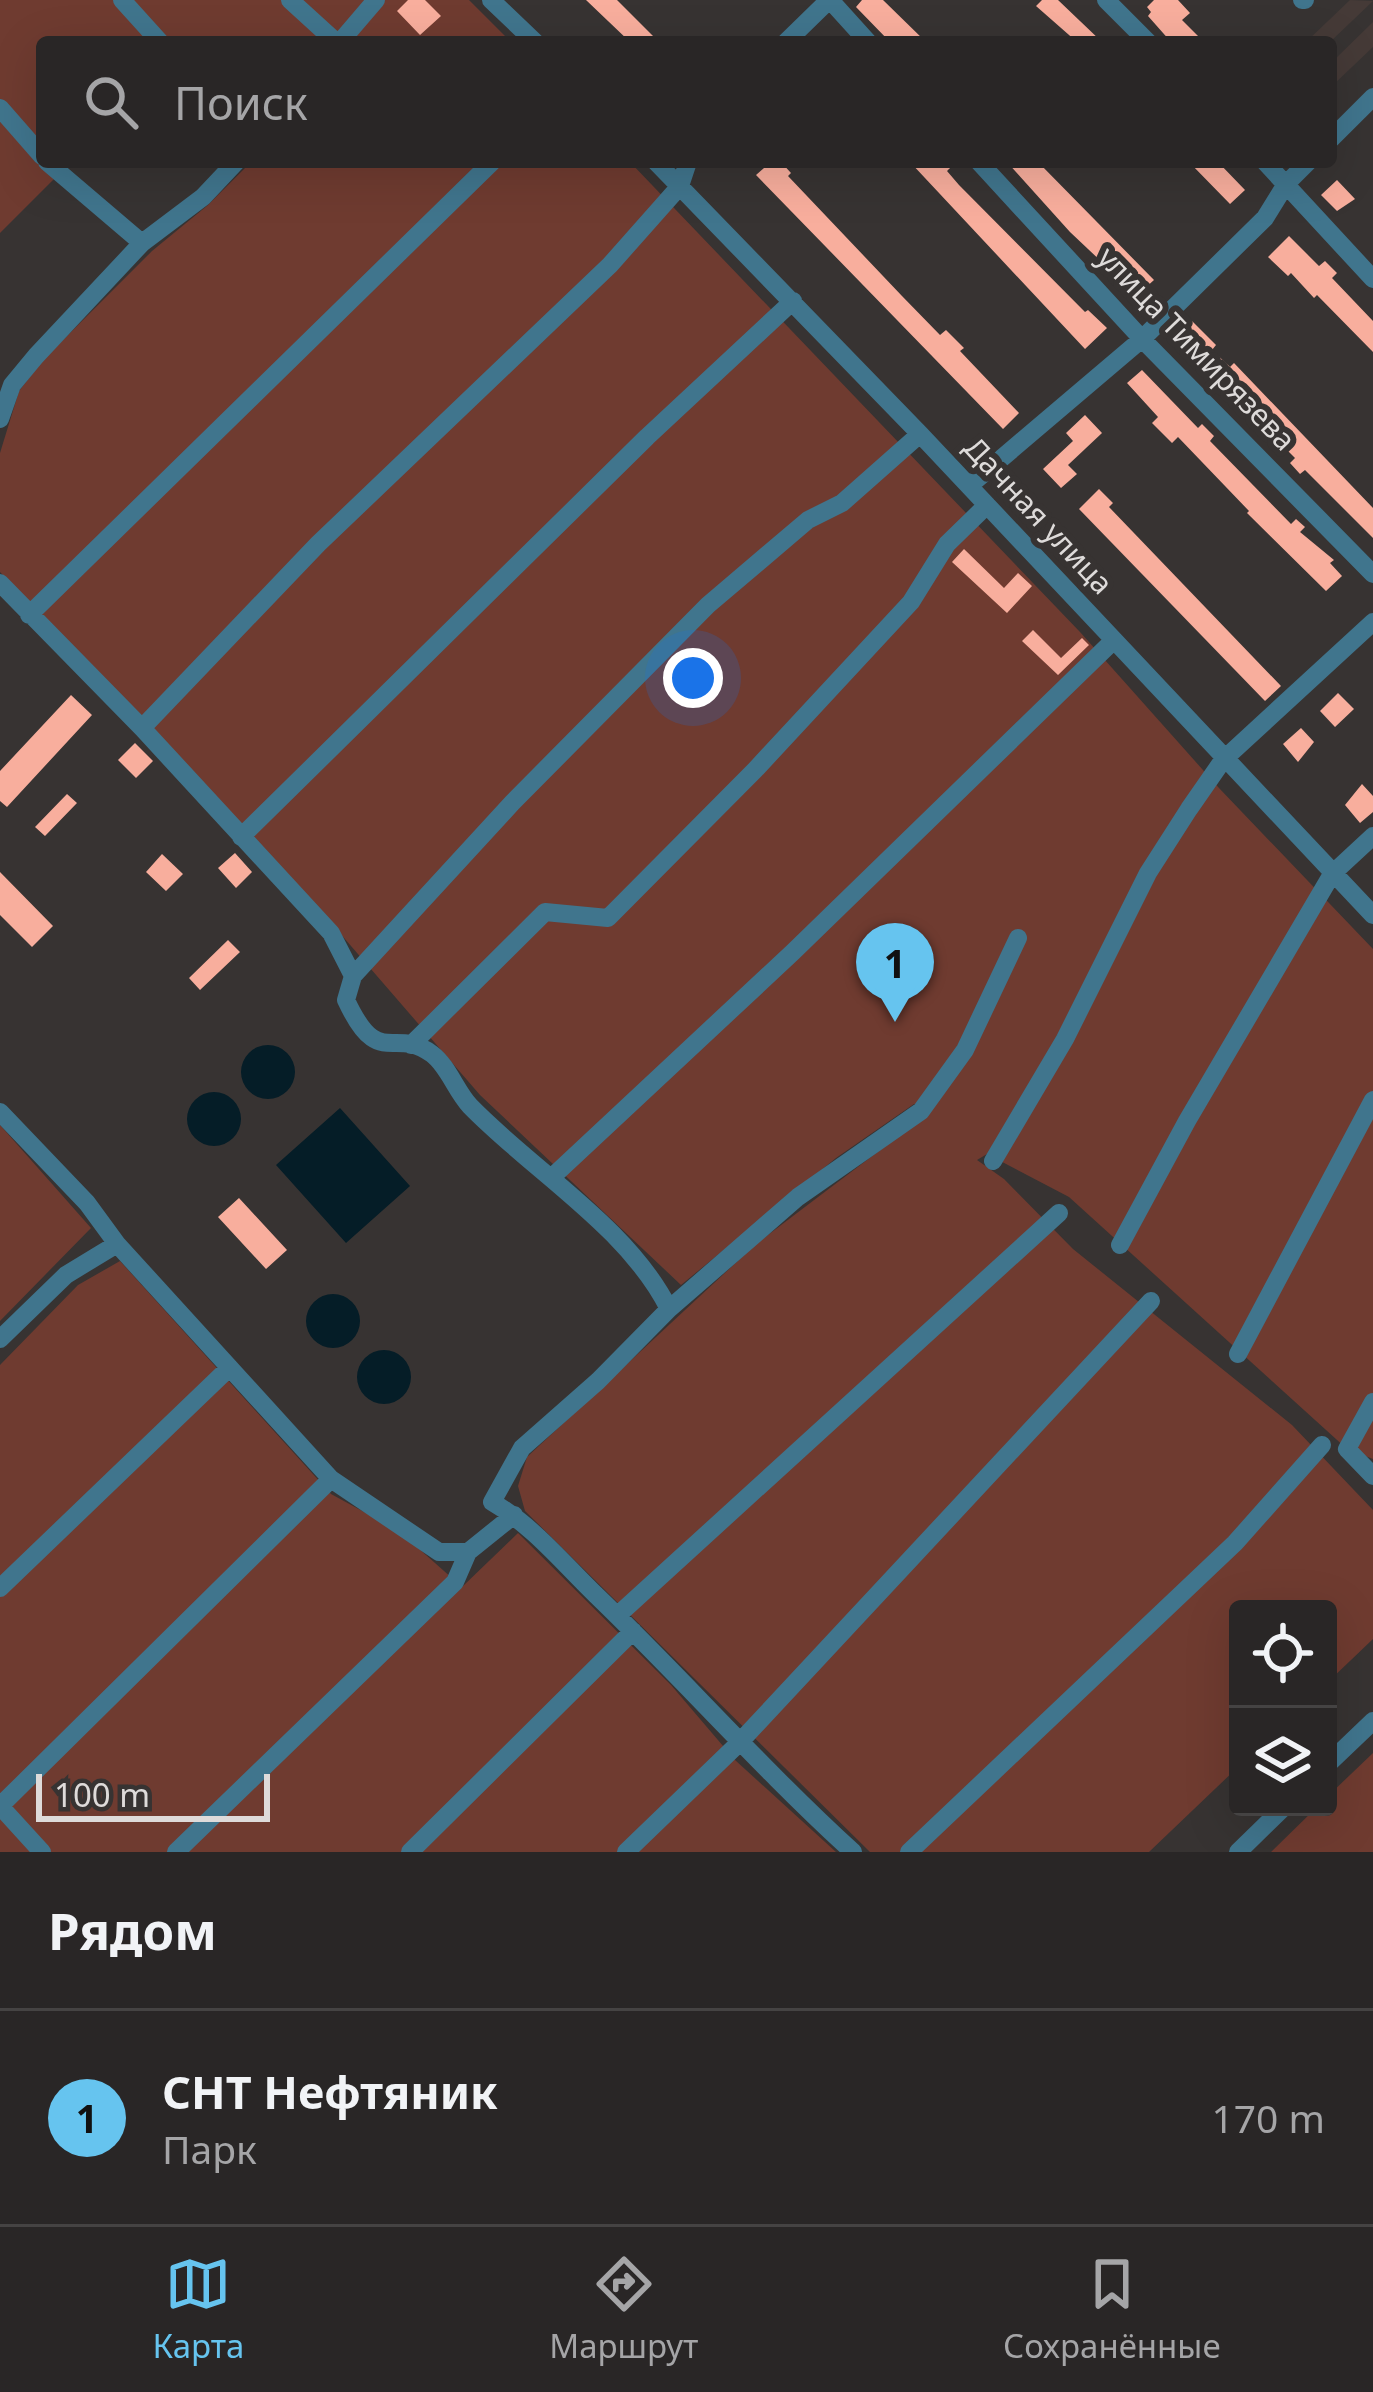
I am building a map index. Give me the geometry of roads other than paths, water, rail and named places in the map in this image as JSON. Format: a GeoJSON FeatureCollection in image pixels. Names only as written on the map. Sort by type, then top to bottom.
{"type":"FeatureCollection","features":[{"type":"Feature","properties":{"kind":"street"},"geometry":{"type":"LineString","coordinates":[[122,0],[155,36]]}},
{"type":"Feature","properties":{"kind":"street"},"geometry":{"type":"LineString","coordinates":[[290,0],[331,36]]}},
{"type":"Feature","properties":{"kind":"street"},"geometry":{"type":"LineString","coordinates":[[343,36],[376,0]]}},
{"type":"Feature","properties":{"kind":"street"},"geometry":{"type":"LineString","coordinates":[[491,0],[529,36]]}},
{"type":"Feature","properties":{"kind":"street"},"geometry":{"type":"LineString","coordinates":[[792,36],[829,0],[862,36]]}},
{"type":"Feature","properties":{"kind":"street"},"geometry":{"type":"LineString","coordinates":[[1106,0],[1142,36]]}},
{"type":"Feature","properties":{"kind":"street"},"geometry":{"type":"LineString","coordinates":[[1337,133],[1373,97]]}},
{"type":"Feature","properties":{"kind":"street"},"geometry":{"type":"LineString","coordinates":[[0,109],[36,149]]}},
{"type":"Feature","properties":{"kind":"street"},"geometry":{"type":"LineString","coordinates":[[55,168],[142,243]]}},
{"type":"Feature","properties":{"kind":"street"},"geometry":{"type":"LineString","coordinates":[[0,419],[12,385],[142,243],[203,197],[230,168]]}},
{"type":"Feature","properties":{"kind":"street"},"geometry":{"type":"LineString","coordinates":[[29,615],[486,168]]}},
{"type":"Feature","properties":{"kind":"street","name":"Дачная улица"},"geometry":{"type":"LineString","coordinates":[[662,168],[920,434],[1373,915]]}},
{"type":"Feature","properties":{"kind":"street"},"geometry":{"type":"LineString","coordinates":[[142,728],[318,544],[610,265],[680,187],[686,168]]}},
{"type":"Feature","properties":{"kind":"street","name":"улица Тимирязева"},"geometry":{"type":"LineString","coordinates":[[985,168],[1142,339],[1373,574]]}},
{"type":"Feature","properties":{"kind":"street"},"geometry":{"type":"LineString","coordinates":[[1271,168],[1373,279]]}},
{"type":"Feature","properties":{"kind":"street"},"geometry":{"type":"LineString","coordinates":[[969,486],[1142,339],[1265,218],[1301,168]]}},
{"type":"Feature","properties":{"kind":"street"},"geometry":{"type":"LineString","coordinates":[[241,837],[647,437],[793,301]]}},
{"type":"Feature","properties":{"kind":"street"},"geometry":{"type":"LineString","coordinates":[[669,1309],[656,1282],[468,1104],[433,1055],[411,1046],[380,1044],[359,1028],[346,1000],[353,976],[512,803],[707,605],[808,520],[842,503],[920,434]]}},
{"type":"Feature","properties":{"kind":"street"},"geometry":{"type":"LineString","coordinates":[[411,1046],[545,912],[608,918],[755,770],[911,602],[947,544],[987,505]]}},
{"type":"Feature","properties":{"kind":"street"},"geometry":{"type":"LineString","coordinates":[[0,584],[142,728],[332,933],[353,976]]}},
{"type":"Feature","properties":{"kind":"street"},"geometry":{"type":"LineString","coordinates":[[993,1161],[1065,1039],[1148,874],[1223,760],[1373,622]]}},
{"type":"Feature","properties":{"kind":"street"},"geometry":{"type":"LineString","coordinates":[[551,1178],[793,952],[1113,641]]}},
{"type":"Feature","properties":{"kind":"street"},"geometry":{"type":"LineString","coordinates":[[1120,1245],[1186,1120],[1332,874],[1373,836]]}},
{"type":"Feature","properties":{"kind":"street"},"geometry":{"type":"LineString","coordinates":[[853,1852],[738,1744],[633,1631],[514,1515],[492,1502],[522,1448],[669,1309],[798,1197],[921,1111],[965,1050],[1018,938]]}},
{"type":"Feature","properties":{"kind":"street"},"geometry":{"type":"LineString","coordinates":[[1238,1354],[1373,1100]]}},
{"type":"Feature","properties":{"kind":"street"},"geometry":{"type":"LineString","coordinates":[[0,1112],[87,1203],[117,1244],[331,1479],[439,1552],[468,1552],[514,1515]]}},
{"type":"Feature","properties":{"kind":"street"},"geometry":{"type":"LineString","coordinates":[[618,1616],[1059,1213]]}},
{"type":"Feature","properties":{"kind":"street"},"geometry":{"type":"LineString","coordinates":[[0,1340],[66,1275],[117,1244]]}},
{"type":"Feature","properties":{"kind":"street"},"geometry":{"type":"LineString","coordinates":[[626,1852],[738,1744],[1151,1301]]}},
{"type":"Feature","properties":{"kind":"street"},"geometry":{"type":"LineString","coordinates":[[0,1588],[229,1368]]}},
{"type":"Feature","properties":{"kind":"street"},"geometry":{"type":"LineString","coordinates":[[1373,1402],[1347,1449],[1373,1476]]}},
{"type":"Feature","properties":{"kind":"street"},"geometry":{"type":"LineString","coordinates":[[909,1852],[1234,1543],[1322,1445]]}},
{"type":"Feature","properties":{"kind":"street"},"geometry":{"type":"LineString","coordinates":[[43,1852],[0,1806],[331,1479]]}},
{"type":"Feature","properties":{"kind":"street"},"geometry":{"type":"LineString","coordinates":[[176,1852],[455,1582],[468,1552]]}},
{"type":"Feature","properties":{"kind":"street"},"geometry":{"type":"LineString","coordinates":[[410,1852],[633,1631]]}},
{"type":"Feature","properties":{"kind":"street"},"geometry":{"type":"LineString","coordinates":[[1337,1755],[1373,1720]]}},
{"type":"Feature","properties":{"kind":"street"},"geometry":{"type":"LineString","coordinates":[[1238,1852],[1275,1816]]}},
{"type":"Feature","properties":{"kind":"water"},"geometry":{"type":"Polygon","coordinates":[[[268,1045],[287,1053],[295,1072],[287,1091],[268,1099],[249,1091],[241,1072],[249,1053],[268,1045]]]}},
{"type":"Feature","properties":{"kind":"water"},"geometry":{"type":"Polygon","coordinates":[[[214,1092],[233,1100],[241,1119],[233,1138],[214,1146],[195,1138],[187,1119],[195,1100],[214,1092]]]}},
{"type":"Feature","properties":{"kind":"water"},"geometry":{"type":"Polygon","coordinates":[[[340,1108],[410,1186],[346,1243],[276,1165],[340,1108]]]}},
{"type":"Feature","properties":{"kind":"water"},"geometry":{"type":"Polygon","coordinates":[[[333,1294],[352,1302],[360,1321],[352,1340],[333,1348],[314,1340],[306,1321],[314,1302],[333,1294]]]}},
{"type":"Feature","properties":{"kind":"water"},"geometry":{"type":"Polygon","coordinates":[[[384,1350],[403,1358],[411,1377],[403,1396],[384,1404],[365,1396],[357,1377],[365,1358],[384,1350]]]}},
{"type":"Feature","properties":{"kind":"place","name":"СНТ Нефтяник"},"geometry":{"type":"Point","coordinates":[895,1022]}}]}
